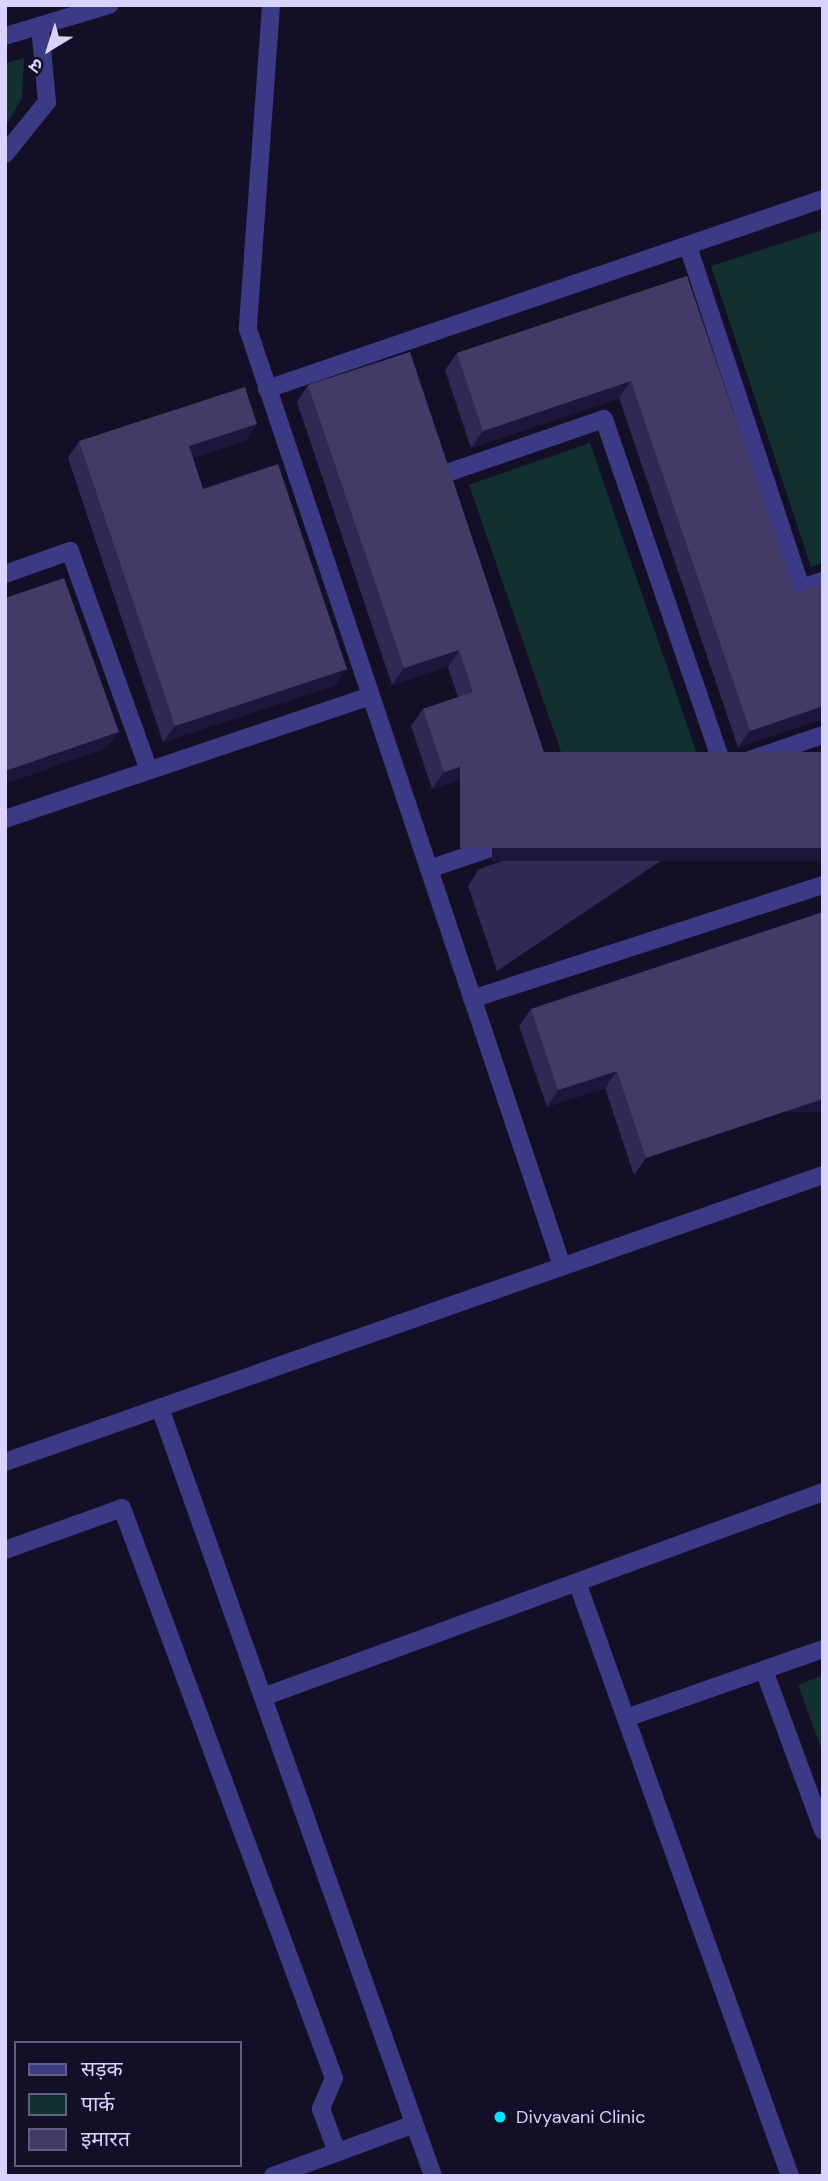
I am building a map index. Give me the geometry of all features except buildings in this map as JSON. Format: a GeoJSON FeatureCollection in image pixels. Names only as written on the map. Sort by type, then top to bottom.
{"type":"FeatureCollection","features":[{"type":"Feature","properties":{"kind":"street"},"geometry":{"type":"LineString","coordinates":[[5,36],[109,5]]}},
{"type":"Feature","properties":{"kind":"street"},"geometry":{"type":"LineString","coordinates":[[271,5],[248,329],[562,1266]]}},
{"type":"Feature","properties":{"kind":"street"},"geometry":{"type":"LineString","coordinates":[[5,154],[47,102],[40,26]]}},
{"type":"Feature","properties":{"kind":"street"},"geometry":{"type":"LineString","coordinates":[[267,388],[402,351],[823,199]]}},
{"type":"Feature","properties":{"kind":"street"},"geometry":{"type":"LineString","coordinates":[[688,246],[801,589],[823,581]]}},
{"type":"Feature","properties":{"kind":"street"},"geometry":{"type":"LineString","coordinates":[[453,499],[442,467],[604,419],[724,769]]}},
{"type":"Feature","properties":{"kind":"street"},"geometry":{"type":"LineString","coordinates":[[5,574],[70,551],[149,771]]}},
{"type":"Feature","properties":{"kind":"street"},"geometry":{"type":"LineString","coordinates":[[5,818],[371,696]]}},
{"type":"Feature","properties":{"kind":"street"},"geometry":{"type":"LineString","coordinates":[[429,869],[823,735]]}},
{"type":"Feature","properties":{"kind":"street"},"geometry":{"type":"LineString","coordinates":[[542,758],[564,823]]}},
{"type":"Feature","properties":{"kind":"street"},"geometry":{"type":"LineString","coordinates":[[472,999],[823,885]]}},
{"type":"Feature","properties":{"kind":"street"},"geometry":{"type":"LineString","coordinates":[[5,1462],[823,1175]]}},
{"type":"Feature","properties":{"kind":"street"},"geometry":{"type":"LineString","coordinates":[[160,1408],[433,2176]]}},
{"type":"Feature","properties":{"kind":"street"},"geometry":{"type":"LineString","coordinates":[[263,1697],[823,1492]]}},
{"type":"Feature","properties":{"kind":"street"},"geometry":{"type":"LineString","coordinates":[[5,1550],[122,1508],[334,2078],[321,2109],[337,2152]]}},
{"type":"Feature","properties":{"kind":"street"},"geometry":{"type":"LineString","coordinates":[[577,1582],[790,2176]]}},
{"type":"Feature","properties":{"kind":"street"},"geometry":{"type":"LineString","coordinates":[[626,1718],[823,1649]]}},
{"type":"Feature","properties":{"kind":"street"},"geometry":{"type":"LineString","coordinates":[[764,1670],[823,1830]]}},
{"type":"Feature","properties":{"kind":"street"},"geometry":{"type":"LineString","coordinates":[[272,2176],[414,2124]]}},
{"type":"Feature","properties":{"kind":"green space"},"geometry":{"type":"Polygon","coordinates":[[[24,58],[22,98],[5,127],[5,63],[24,58]]]}},
{"type":"Feature","properties":{"kind":"green space"},"geometry":{"type":"Polygon","coordinates":[[[823,230],[823,563],[811,567],[711,266],[823,230]]]}},
{"type":"Feature","properties":{"kind":"green space"},"geometry":{"type":"Polygon","coordinates":[[[590,443],[696,752],[575,794],[469,485],[590,443]]]}},
{"type":"Feature","properties":{"kind":"green space"},"geometry":{"type":"Polygon","coordinates":[[[823,1675],[823,1753],[798,1685],[823,1675]]]}},
{"type":"Feature","properties":{"kind":"place","name":"Divyavani Clinic"},"geometry":{"type":"Point","coordinates":[500,2117]}}]}
